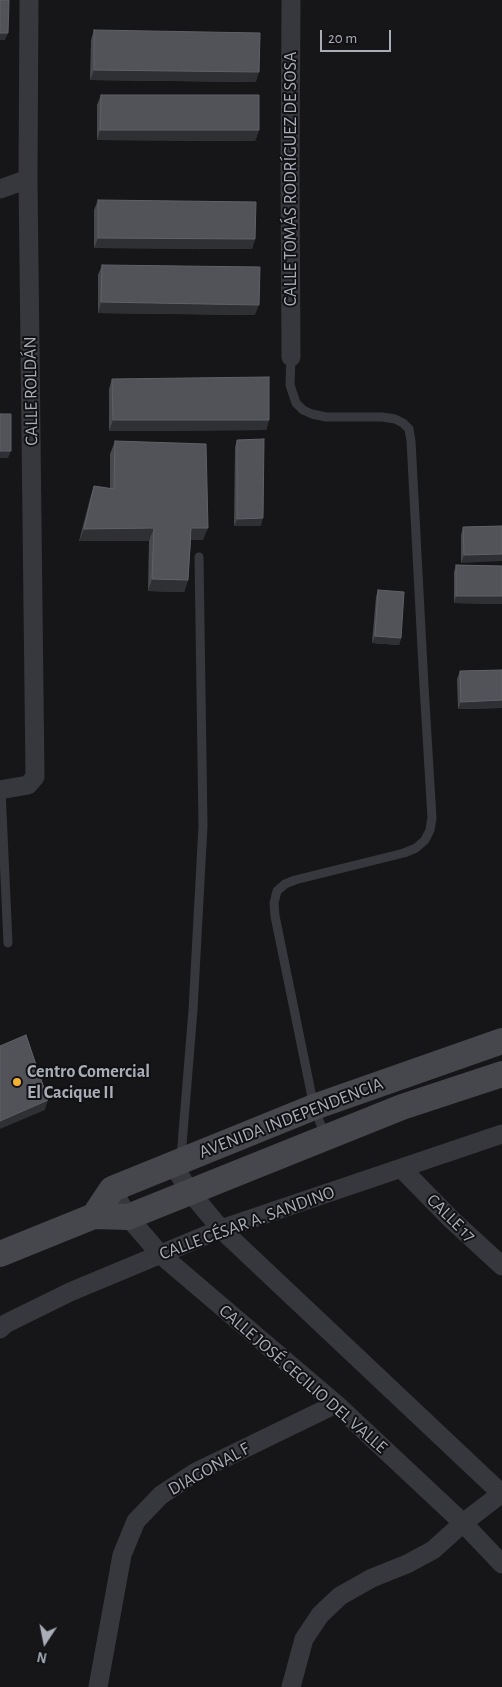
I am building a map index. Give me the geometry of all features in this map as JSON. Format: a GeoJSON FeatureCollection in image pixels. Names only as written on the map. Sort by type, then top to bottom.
{"type":"FeatureCollection","features":[{"type":"Feature","properties":{"kind":"main road","name":"AVENIDA INDEPENDENCIA"},"geometry":{"type":"LineString","coordinates":[[112,1189],[314,1107],[502,1041]]}},
{"type":"Feature","properties":{"kind":"main road","name":"AVENIDA INDEPENDENCIA"},"geometry":{"type":"LineString","coordinates":[[0,1254],[94,1216],[128,1216],[402,1107],[502,1074]]}},
{"type":"Feature","properties":{"kind":"main road"},"geometry":{"type":"LineString","coordinates":[[94,1216],[112,1189]]}},
{"type":"Feature","properties":{"kind":"street","name":"CALLE ROLDÁN"},"geometry":{"type":"LineString","coordinates":[[0,790],[28,785],[35,777],[28,179],[29,0]]}},
{"type":"Feature","properties":{"kind":"street","name":"CALLE TOMÁS RODRÍGUEZ DE SOSA"},"geometry":{"type":"LineString","coordinates":[[291,0],[291,358]]}},
{"type":"Feature","properties":{"kind":"street"},"geometry":{"type":"LineString","coordinates":[[0,189],[28,179]]}},
{"type":"Feature","properties":{"kind":"street","name":"CALLE CÉSAR A. SANDINO"},"geometry":{"type":"LineString","coordinates":[[0,1329],[5,1324],[70,1292],[221,1229],[502,1134]]}},
{"type":"Feature","properties":{"kind":"street"},"geometry":{"type":"LineString","coordinates":[[176,1162],[190,1192],[221,1229],[502,1493],[463,1523],[433,1550],[407,1564],[364,1582],[340,1596],[320,1615],[304,1639],[291,1687]]}},
{"type":"Feature","properties":{"kind":"street","name":"CALLE 17"},"geometry":{"type":"LineString","coordinates":[[401,1168],[452,1220],[502,1266]]}},
{"type":"Feature","properties":{"kind":"street","name":"CALLE JOSÉ CECILIO DEL VALLE"},"geometry":{"type":"LineString","coordinates":[[112,1189],[128,1216],[160,1254],[336,1404],[463,1523],[502,1564]]}},
{"type":"Feature","properties":{"kind":"street","name":"DIAGONAL F"},"geometry":{"type":"LineString","coordinates":[[98,1687],[122,1555],[136,1521],[161,1495],[196,1472],[336,1404]]}},
{"type":"Feature","properties":{"kind":"lane"},"geometry":{"type":"LineString","coordinates":[[291,358],[290,385],[296,403],[303,410],[326,417],[382,417],[395,419],[409,428],[432,818],[430,830],[425,840],[416,848],[404,853],[296,880],[285,884],[277,892],[274,903],[274,916],[314,1107],[326,1137]]}},
{"type":"Feature","properties":{"kind":"lane"},"geometry":{"type":"LineString","coordinates":[[176,1162],[193,1010],[203,826],[199,557]]}},
{"type":"Feature","properties":{"kind":"lane"},"geometry":{"type":"LineString","coordinates":[[0,790],[8,943]]}},
{"type":"Feature","properties":{"kind":"building"},"geometry":{"type":"Polygon","coordinates":[[[0,0],[9,0],[8,33],[0,33],[0,0]]]}},
{"type":"Feature","properties":{"kind":"building"},"geometry":{"type":"Polygon","coordinates":[[[94,30],[260,33],[259,72],[94,70],[94,30]]]}},
{"type":"Feature","properties":{"kind":"building"},"geometry":{"type":"Polygon","coordinates":[[[101,95],[259,95],[259,130],[100,130],[101,95]]]}},
{"type":"Feature","properties":{"kind":"building"},"geometry":{"type":"Polygon","coordinates":[[[98,200],[256,202],[255,239],[98,238],[98,200]]]}},
{"type":"Feature","properties":{"kind":"building"},"geometry":{"type":"Polygon","coordinates":[[[102,265],[260,267],[259,305],[101,302],[102,265]]]}},
{"type":"Feature","properties":{"kind":"building"},"geometry":{"type":"Polygon","coordinates":[[[269,377],[269,420],[113,420],[112,379],[269,377]]]}},
{"type":"Feature","properties":{"kind":"building"},"geometry":{"type":"Polygon","coordinates":[[[0,414],[11,414],[11,451],[0,451],[0,414]]]}},
{"type":"Feature","properties":{"kind":"building"},"geometry":{"type":"Polygon","coordinates":[[[264,439],[263,518],[237,519],[237,440],[264,439]]]}},
{"type":"Feature","properties":{"kind":"building"},"geometry":{"type":"Polygon","coordinates":[[[115,441],[206,444],[208,528],[191,528],[188,580],[152,579],[154,528],[84,529],[94,486],[114,489],[115,441]]]}},
{"type":"Feature","properties":{"kind":"building"},"geometry":{"type":"Polygon","coordinates":[[[502,526],[502,554],[464,555],[463,527],[502,526]]]}},
{"type":"Feature","properties":{"kind":"building"},"geometry":{"type":"Polygon","coordinates":[[[456,565],[502,566],[502,596],[456,596],[456,565]]]}},
{"type":"Feature","properties":{"kind":"building"},"geometry":{"type":"Polygon","coordinates":[[[378,590],[404,592],[401,638],[375,636],[378,590]]]}},
{"type":"Feature","properties":{"kind":"building"},"geometry":{"type":"Polygon","coordinates":[[[502,670],[502,700],[461,702],[460,671],[502,670]]]}},
{"type":"Feature","properties":{"kind":"building","name":"Centro Comercial El Cacique II"},"geometry":{"type":"Polygon","coordinates":[[[26,1035],[48,1100],[0,1121],[0,1046],[26,1035]]]}},
{"type":"Feature","properties":{"kind":"place","name":"Centro Comercial El Cacique II"},"geometry":{"type":"Point","coordinates":[17,1082]}}]}
